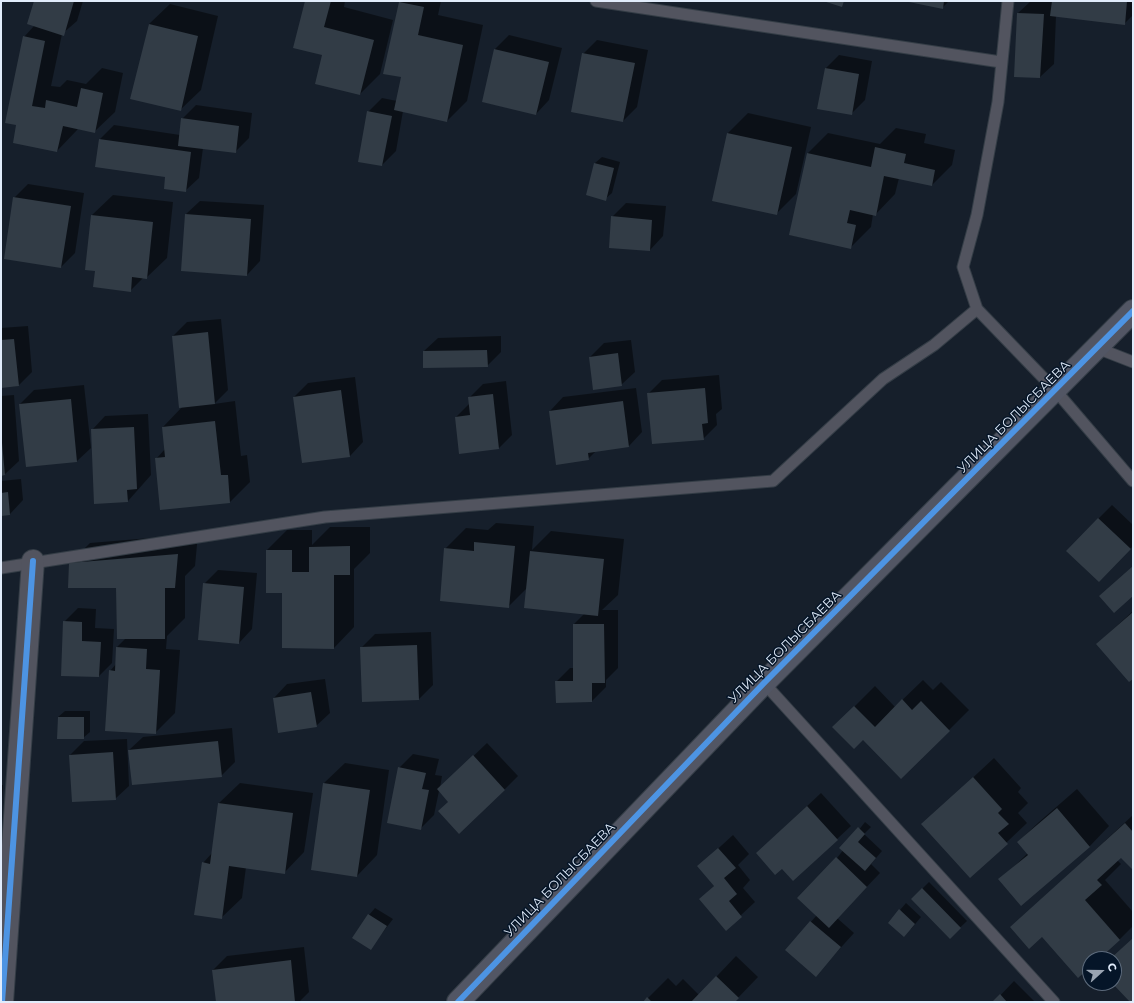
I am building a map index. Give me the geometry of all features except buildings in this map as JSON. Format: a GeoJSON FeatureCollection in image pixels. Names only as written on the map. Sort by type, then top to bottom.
{"type":"FeatureCollection","features":[{"type":"Feature","properties":{"kind":"street","name":"УЛИЦА БОЛЫСБАЕВА"},"geometry":{"type":"LineString","coordinates":[[458,1002],[764,683],[1133,312]]}},
{"type":"Feature","properties":{"kind":"street"},"geometry":{"type":"LineString","coordinates":[[2,1002],[33,562]]}},
{"type":"Feature","properties":{"kind":"lane"},"geometry":{"type":"LineString","coordinates":[[596,1],[1001,62]]}},
{"type":"Feature","properties":{"kind":"lane"},"geometry":{"type":"LineString","coordinates":[[1008,1],[998,102],[977,215],[963,267],[977,309],[1056,391],[1133,481]]}},
{"type":"Feature","properties":{"kind":"lane"},"geometry":{"type":"LineString","coordinates":[[1,568],[325,517],[773,481],[883,379],[934,345],[977,309]]}},
{"type":"Feature","properties":{"kind":"lane"},"geometry":{"type":"LineString","coordinates":[[1097,348],[1133,362]]}},
{"type":"Feature","properties":{"kind":"lane"},"geometry":{"type":"LineString","coordinates":[[764,683],[1054,1002]]}},
{"type":"Feature","properties":{"kind":"cycle path"},"geometry":{"type":"LineString","coordinates":[[458,1002],[764,683],[1133,311]]}},
{"type":"Feature","properties":{"kind":"cycle path"},"geometry":{"type":"LineString","coordinates":[[2,1002],[33,561]]}}]}
